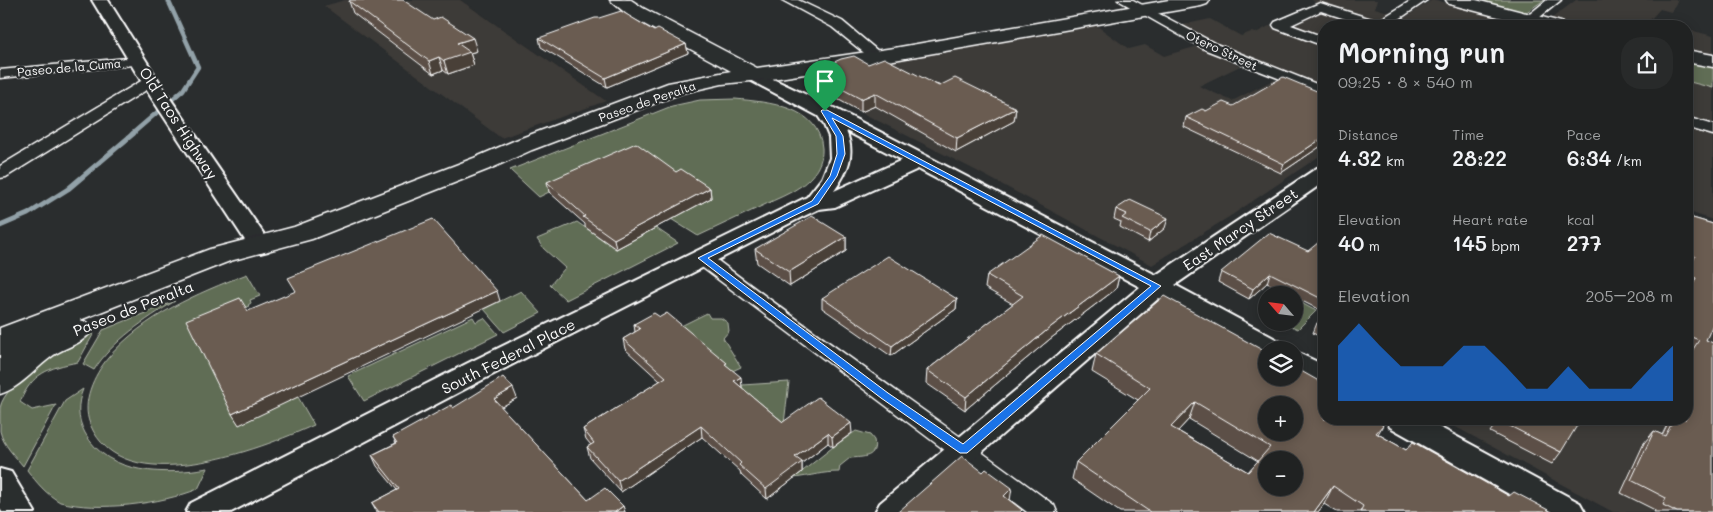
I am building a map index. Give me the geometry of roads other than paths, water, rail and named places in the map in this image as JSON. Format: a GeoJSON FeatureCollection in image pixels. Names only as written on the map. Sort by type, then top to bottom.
{"type":"FeatureCollection","features":[{"type":"Feature","properties":{"kind":"main road"},"geometry":{"type":"LineString","coordinates":[[619,0],[636,12],[754,75]]}},
{"type":"Feature","properties":{"kind":"main road","name":"Paseo de Peralta"},"geometry":{"type":"LineString","coordinates":[[0,340],[220,255],[260,246],[303,233],[661,93],[722,78],[878,57],[1201,0]]}},
{"type":"Feature","properties":{"kind":"main road"},"geometry":{"type":"LineString","coordinates":[[1455,0],[1516,20]]}},
{"type":"Feature","properties":{"kind":"main road"},"geometry":{"type":"LineString","coordinates":[[1693,57],[1713,61]]}},
{"type":"Feature","properties":{"kind":"main road","name":"Paseo de Peralta"},"geometry":{"type":"LineString","coordinates":[[0,360],[222,274],[260,246]]}},
{"type":"Feature","properties":{"kind":"main road"},"geometry":{"type":"LineString","coordinates":[[0,382],[45,346],[77,330]]}},
{"type":"Feature","properties":{"kind":"street","name":"Old Taos Highway"},"geometry":{"type":"LineString","coordinates":[[100,0],[154,88],[260,246]]}},
{"type":"Feature","properties":{"kind":"street"},"geometry":{"type":"LineString","coordinates":[[788,0],[837,24],[878,57]]}},
{"type":"Feature","properties":{"kind":"street","name":"Otero Street"},"geometry":{"type":"LineString","coordinates":[[1124,0],[1220,51],[1318,90]]}},
{"type":"Feature","properties":{"kind":"street"},"geometry":{"type":"LineString","coordinates":[[1389,20],[1421,0]]}},
{"type":"Feature","properties":{"kind":"street"},"geometry":{"type":"LineString","coordinates":[[1529,20],[1555,0]]}},
{"type":"Feature","properties":{"kind":"street"},"geometry":{"type":"LineString","coordinates":[[1318,40],[1280,25],[1320,7],[1361,20]]}},
{"type":"Feature","properties":{"kind":"street","name":"Paseo de la Cuma"},"geometry":{"type":"LineString","coordinates":[[0,74],[138,61]]}},
{"type":"Feature","properties":{"kind":"street"},"geometry":{"type":"LineString","coordinates":[[754,75],[919,160],[1258,341]]}},
{"type":"Feature","properties":{"kind":"street"},"geometry":{"type":"LineString","coordinates":[[0,173],[154,88]]}},
{"type":"Feature","properties":{"kind":"street"},"geometry":{"type":"LineString","coordinates":[[815,202],[834,176],[841,154],[839,136],[825,111]]}},
{"type":"Feature","properties":{"kind":"street"},"geometry":{"type":"LineString","coordinates":[[1693,124],[1713,130]]}},
{"type":"Feature","properties":{"kind":"street"},"geometry":{"type":"LineString","coordinates":[[815,202],[827,202],[919,160]]}},
{"type":"Feature","properties":{"kind":"street","name":"East Marcy Street"},"geometry":{"type":"LineString","coordinates":[[891,512],[1156,286],[1318,176]]}},
{"type":"Feature","properties":{"kind":"street","name":"South Federal Place"},"geometry":{"type":"LineString","coordinates":[[184,512],[213,506],[815,202]]}},
{"type":"Feature","properties":{"kind":"street"},"geometry":{"type":"LineString","coordinates":[[702,258],[884,396],[964,450],[1045,512]]}},
{"type":"Feature","properties":{"kind":"street"},"geometry":{"type":"LineString","coordinates":[[1303,366],[1318,374]]}},
{"type":"Feature","properties":{"kind":"street"},"geometry":{"type":"LineString","coordinates":[[1411,425],[1569,512]]}},
{"type":"Feature","properties":{"kind":"street"},"geometry":{"type":"LineString","coordinates":[[0,481],[20,512]]}},
{"type":"Feature","properties":{"kind":"waterway"},"geometry":{"type":"LineString","coordinates":[[132,134],[183,90],[198,67],[168,0]]}},
{"type":"Feature","properties":{"kind":"waterway"},"geometry":{"type":"LineString","coordinates":[[0,226],[28,214],[68,189],[134,133]]}}]}
